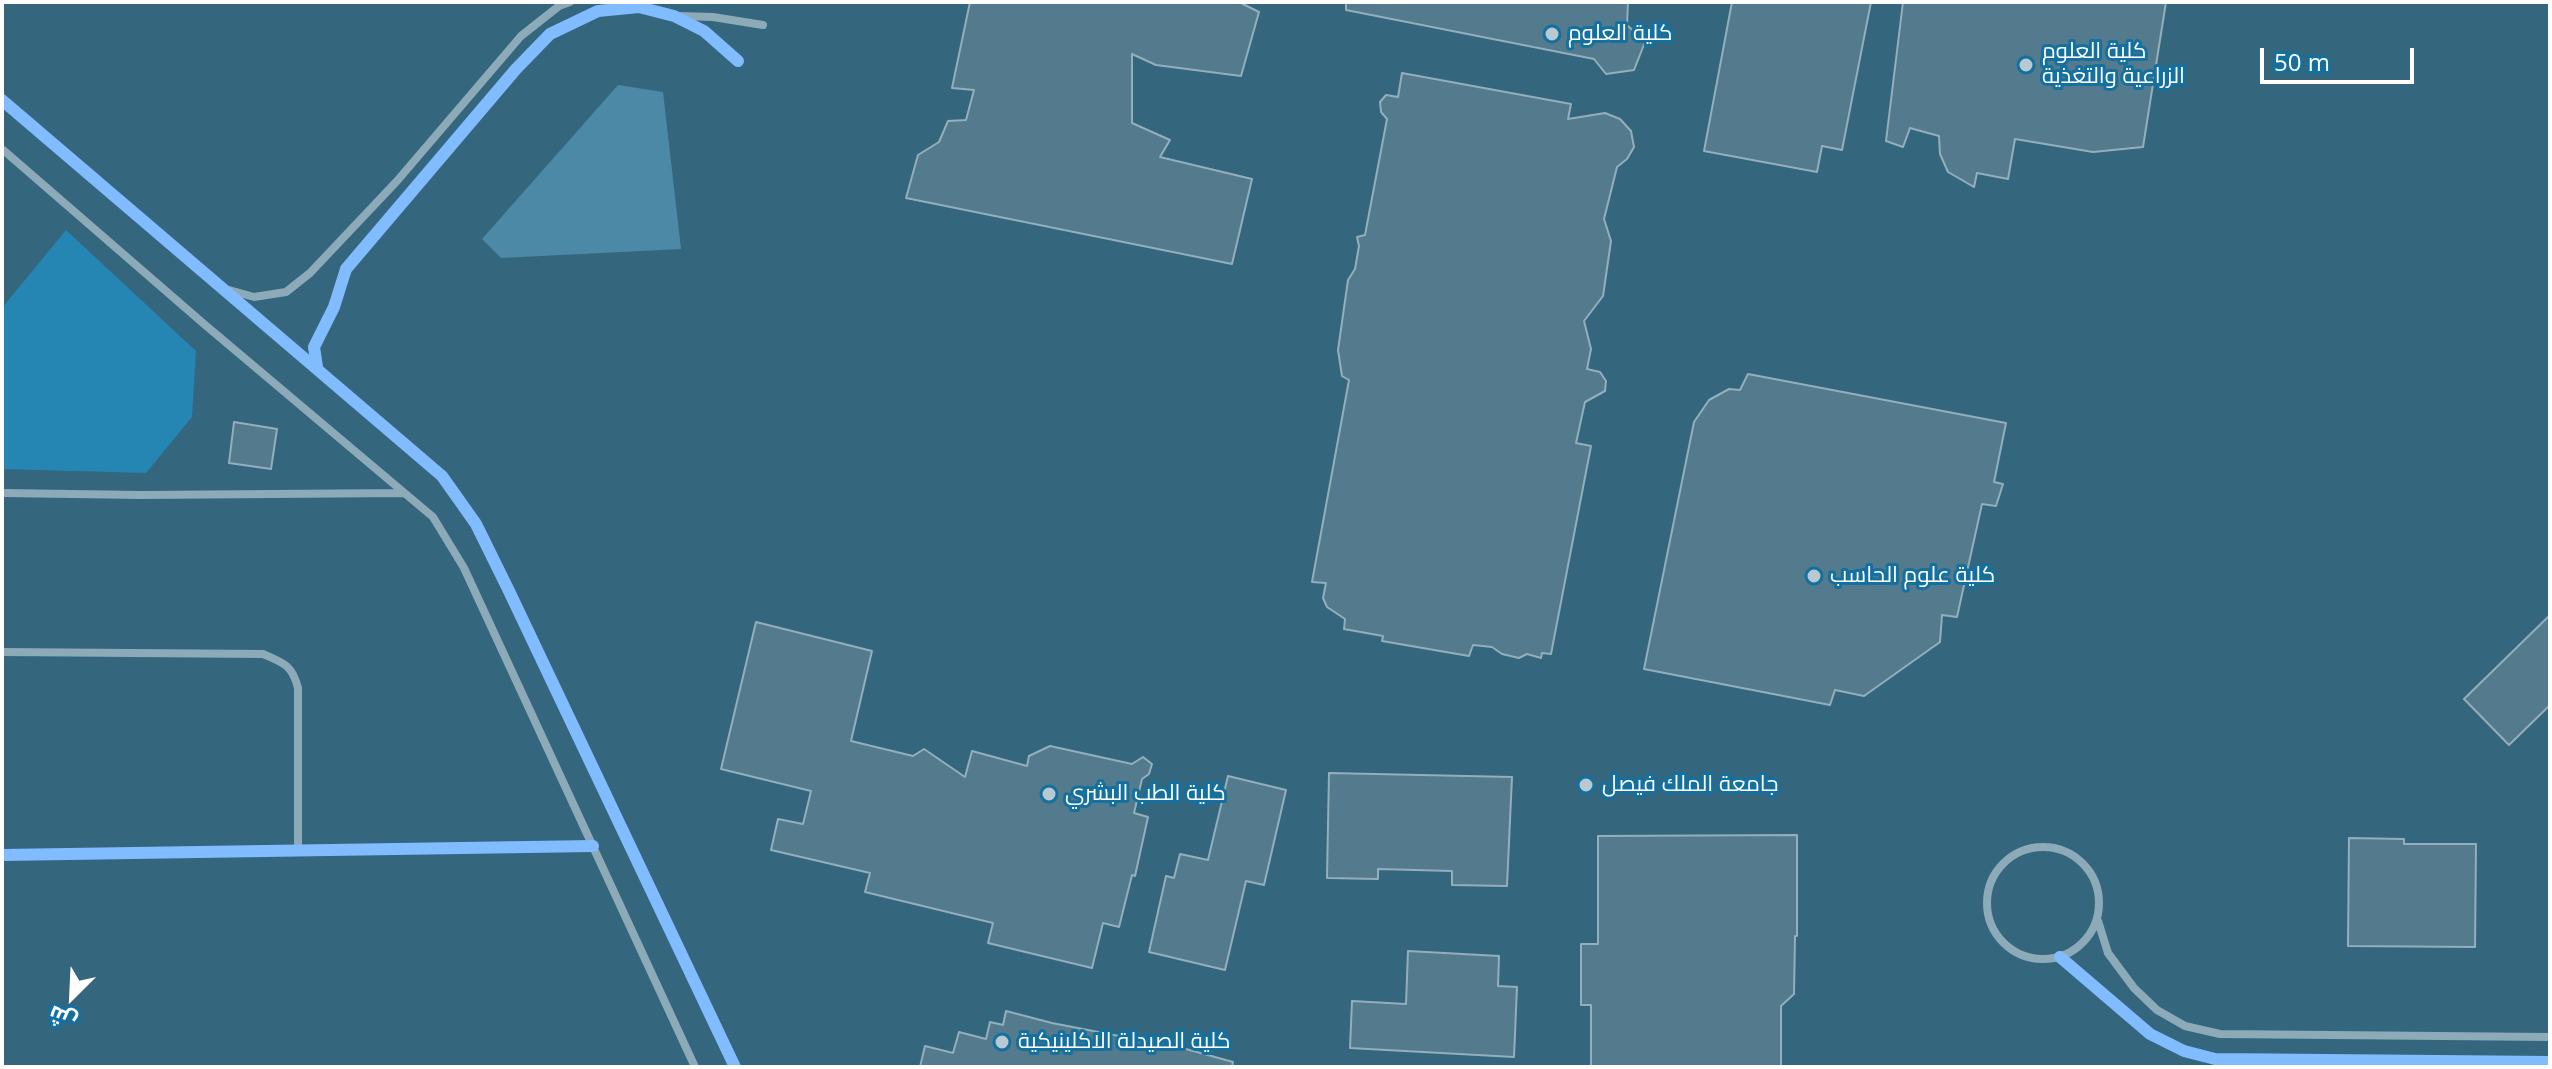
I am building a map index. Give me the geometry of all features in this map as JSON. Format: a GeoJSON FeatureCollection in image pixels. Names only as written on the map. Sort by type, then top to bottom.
{"type":"FeatureCollection","features":[{"type":"Feature","properties":{"kind":"street"},"geometry":{"type":"LineString","coordinates":[[224,288],[254,297],[286,292],[310,273],[397,181],[521,36],[559,6],[570,2]]}},
{"type":"Feature","properties":{"kind":"street"},"geometry":{"type":"LineString","coordinates":[[317,367],[314,347],[334,307],[346,269],[516,69],[550,34],[598,11],[639,7],[674,16],[704,31],[738,61]]}},
{"type":"Feature","properties":{"kind":"street"},"geometry":{"type":"LineString","coordinates":[[674,16],[713,17],[763,25]]}},
{"type":"Feature","properties":{"kind":"street"},"geometry":{"type":"LineString","coordinates":[[2,100],[442,476],[476,524],[735,1067]]}},
{"type":"Feature","properties":{"kind":"street"},"geometry":{"type":"LineString","coordinates":[[2,149],[433,517],[464,568],[695,1067]]}},
{"type":"Feature","properties":{"kind":"street"},"geometry":{"type":"LineString","coordinates":[[2,493],[405,493]]}},
{"type":"Feature","properties":{"kind":"street"},"geometry":{"type":"LineString","coordinates":[[2,652],[263,654],[281,661],[294,671],[298,688],[298,851]]}},
{"type":"Feature","properties":{"kind":"street"},"geometry":{"type":"LineString","coordinates":[[2,855],[593,846]]}},
{"type":"Feature","properties":{"kind":"street"},"geometry":{"type":"LineString","coordinates":[[2098,921],[2093,933],[2073,952],[2060,957],[2034,959],[2020,955],[2009,948],[1991,927],[1989,886],[2003,864],[2026,849],[2053,848],[2079,859],[2099,893],[2098,921],[2108,953],[2134,988],[2157,1010],[2185,1026],[2220,1034],[2550,1037]]}},
{"type":"Feature","properties":{"kind":"street"},"geometry":{"type":"LineString","coordinates":[[2060,957],[2150,1034],[2184,1051],[2215,1059],[2550,1062]]}},
{"type":"Feature","properties":{"kind":"shaded area"},"geometry":{"type":"Polygon","coordinates":[[[618,85],[663,92],[681,249],[501,258],[482,239],[618,85]]]}},
{"type":"Feature","properties":{"kind":"shaded area"},"geometry":{"type":"Polygon","coordinates":[[[66,230],[196,351],[192,417],[146,473],[2,469],[2,308],[66,230]]]}},
{"type":"Feature","properties":{"kind":"building"},"geometry":{"type":"Polygon","coordinates":[[[970,2],[1239,2],[1259,12],[1241,76],[1156,65],[1132,54],[1132,123],[1170,140],[1160,157],[1252,179],[1232,264],[906,198],[918,155],[939,142],[948,121],[966,120],[974,90],[952,88],[970,2]]]}},
{"type":"Feature","properties":{"kind":"building","name":"كلية العلوم"},"geometry":{"type":"Polygon","coordinates":[[[1346,2],[1628,2],[1627,25],[1645,42],[1634,70],[1606,74],[1594,59],[1346,10],[1346,2]]]}},
{"type":"Feature","properties":{"kind":"building"},"geometry":{"type":"Polygon","coordinates":[[[1732,2],[1871,2],[1842,150],[1822,146],[1817,172],[1704,151],[1732,2]]]}},
{"type":"Feature","properties":{"kind":"building","name":"كلية العلوم الزراعية والتغذية"},"geometry":{"type":"Polygon","coordinates":[[[1903,2],[2166,2],[2143,147],[2093,152],[2015,139],[2008,179],[1977,173],[1974,187],[1948,172],[1940,154],[1939,136],[1910,128],[1903,147],[1886,141],[1903,2]]]}},
{"type":"Feature","properties":{"kind":"building"},"geometry":{"type":"Polygon","coordinates":[[[1402,73],[1571,104],[1568,119],[1605,113],[1620,119],[1631,131],[1634,147],[1627,159],[1617,167],[1604,219],[1611,241],[1603,296],[1584,321],[1591,349],[1587,369],[1600,372],[1606,381],[1605,391],[1585,402],[1576,443],[1591,446],[1551,654],[1542,653],[1541,658],[1527,654],[1519,658],[1502,654],[1492,647],[1473,645],[1469,656],[1382,641],[1383,636],[1344,629],[1345,619],[1327,607],[1323,598],[1326,583],[1312,582],[1349,380],[1342,376],[1338,350],[1348,280],[1355,269],[1359,246],[1357,237],[1365,235],[1387,119],[1381,112],[1380,102],[1386,95],[1398,97],[1402,73]]]}},
{"type":"Feature","properties":{"kind":"building","name":"كلية علوم الحاسب"},"geometry":{"type":"Polygon","coordinates":[[[1748,374],[2006,423],[1994,482],[2003,484],[1996,506],[1982,504],[1957,617],[1942,615],[1940,642],[1864,696],[1835,690],[1830,705],[1644,669],[1694,422],[1709,400],[1729,389],[1740,390],[1748,374]]]}},
{"type":"Feature","properties":{"kind":"building"},"geometry":{"type":"Polygon","coordinates":[[[234,422],[277,429],[271,469],[229,463],[234,422]]]}},
{"type":"Feature","properties":{"kind":"building"},"geometry":{"type":"Polygon","coordinates":[[[2550,615],[2550,705],[2509,745],[2464,699],[2550,615]]]}},
{"type":"Feature","properties":{"kind":"building","name":"كلية الطب البشري"},"geometry":{"type":"Polygon","coordinates":[[[756,622],[872,651],[851,741],[913,756],[924,749],[965,777],[972,751],[1027,766],[1029,756],[1050,746],[1132,764],[1143,757],[1152,764],[1149,774],[1142,779],[1134,813],[1148,817],[1135,876],[1132,875],[1119,927],[1103,923],[1092,968],[988,943],[993,923],[865,892],[870,873],[771,850],[778,819],[803,824],[811,791],[721,769],[756,622]]]}},
{"type":"Feature","properties":{"kind":"building"},"geometry":{"type":"Polygon","coordinates":[[[1329,773],[1512,777],[1507,886],[1452,885],[1452,871],[1378,869],[1378,879],[1327,878],[1329,773]]]}},
{"type":"Feature","properties":{"kind":"building"},"geometry":{"type":"Polygon","coordinates":[[[1228,776],[1286,790],[1264,885],[1246,881],[1225,970],[1149,952],[1166,876],[1174,878],[1180,854],[1208,860],[1228,776]]]}},
{"type":"Feature","properties":{"kind":"building"},"geometry":{"type":"Polygon","coordinates":[[[1797,835],[1794,994],[1781,1006],[1781,1067],[1591,1067],[1591,1005],[1581,1005],[1581,944],[1598,944],[1598,836],[1797,835]]]}},
{"type":"Feature","properties":{"kind":"building"},"geometry":{"type":"Polygon","coordinates":[[[2349,838],[2404,839],[2404,844],[2476,844],[2475,947],[2348,946],[2349,838]]]}},
{"type":"Feature","properties":{"kind":"building"},"geometry":{"type":"Polygon","coordinates":[[[1408,951],[1499,956],[1498,986],[1517,987],[1514,1057],[1350,1048],[1352,1001],[1406,1004],[1408,951]]]}},
{"type":"Feature","properties":{"kind":"building"},"geometry":{"type":"Polygon","coordinates":[[[1006,1011],[1186,1049],[1233,1062],[1232,1067],[920,1067],[925,1046],[953,1053],[959,1032],[986,1039],[990,1022],[1003,1025],[1006,1011]]]}},
{"type":"Feature","properties":{"kind":"cycle path"},"geometry":{"type":"LineString","coordinates":[[317,367],[314,347],[334,307],[346,269],[516,69],[550,34],[598,11],[639,7],[674,16],[704,31],[738,61]]}},
{"type":"Feature","properties":{"kind":"cycle path"},"geometry":{"type":"LineString","coordinates":[[2,100],[442,476],[476,524],[735,1067]]}},
{"type":"Feature","properties":{"kind":"cycle path"},"geometry":{"type":"LineString","coordinates":[[2,855],[593,846]]}},
{"type":"Feature","properties":{"kind":"cycle path"},"geometry":{"type":"LineString","coordinates":[[2060,957],[2150,1034],[2184,1051],[2215,1059],[2550,1062]]}},
{"type":"Feature","properties":{"kind":"place","name":"كلية العلوم"},"geometry":{"type":"Point","coordinates":[1552,34]}},
{"type":"Feature","properties":{"kind":"place","name":"كلية العلوم الزراعية والتغذية"},"geometry":{"type":"Point","coordinates":[2026,65]}},
{"type":"Feature","properties":{"kind":"place","name":"كلية علوم الحاسب"},"geometry":{"type":"Point","coordinates":[1814,576]}},
{"type":"Feature","properties":{"kind":"place","name":"جامعة الملك فيصل"},"geometry":{"type":"Point","coordinates":[1586,785]}},
{"type":"Feature","properties":{"kind":"place","name":"كلية الطب البشري"},"geometry":{"type":"Point","coordinates":[1049,794]}},
{"type":"Feature","properties":{"kind":"place","name":"كلية الصيدلة الاكلينيكية"},"geometry":{"type":"Point","coordinates":[1002,1042]}}]}
